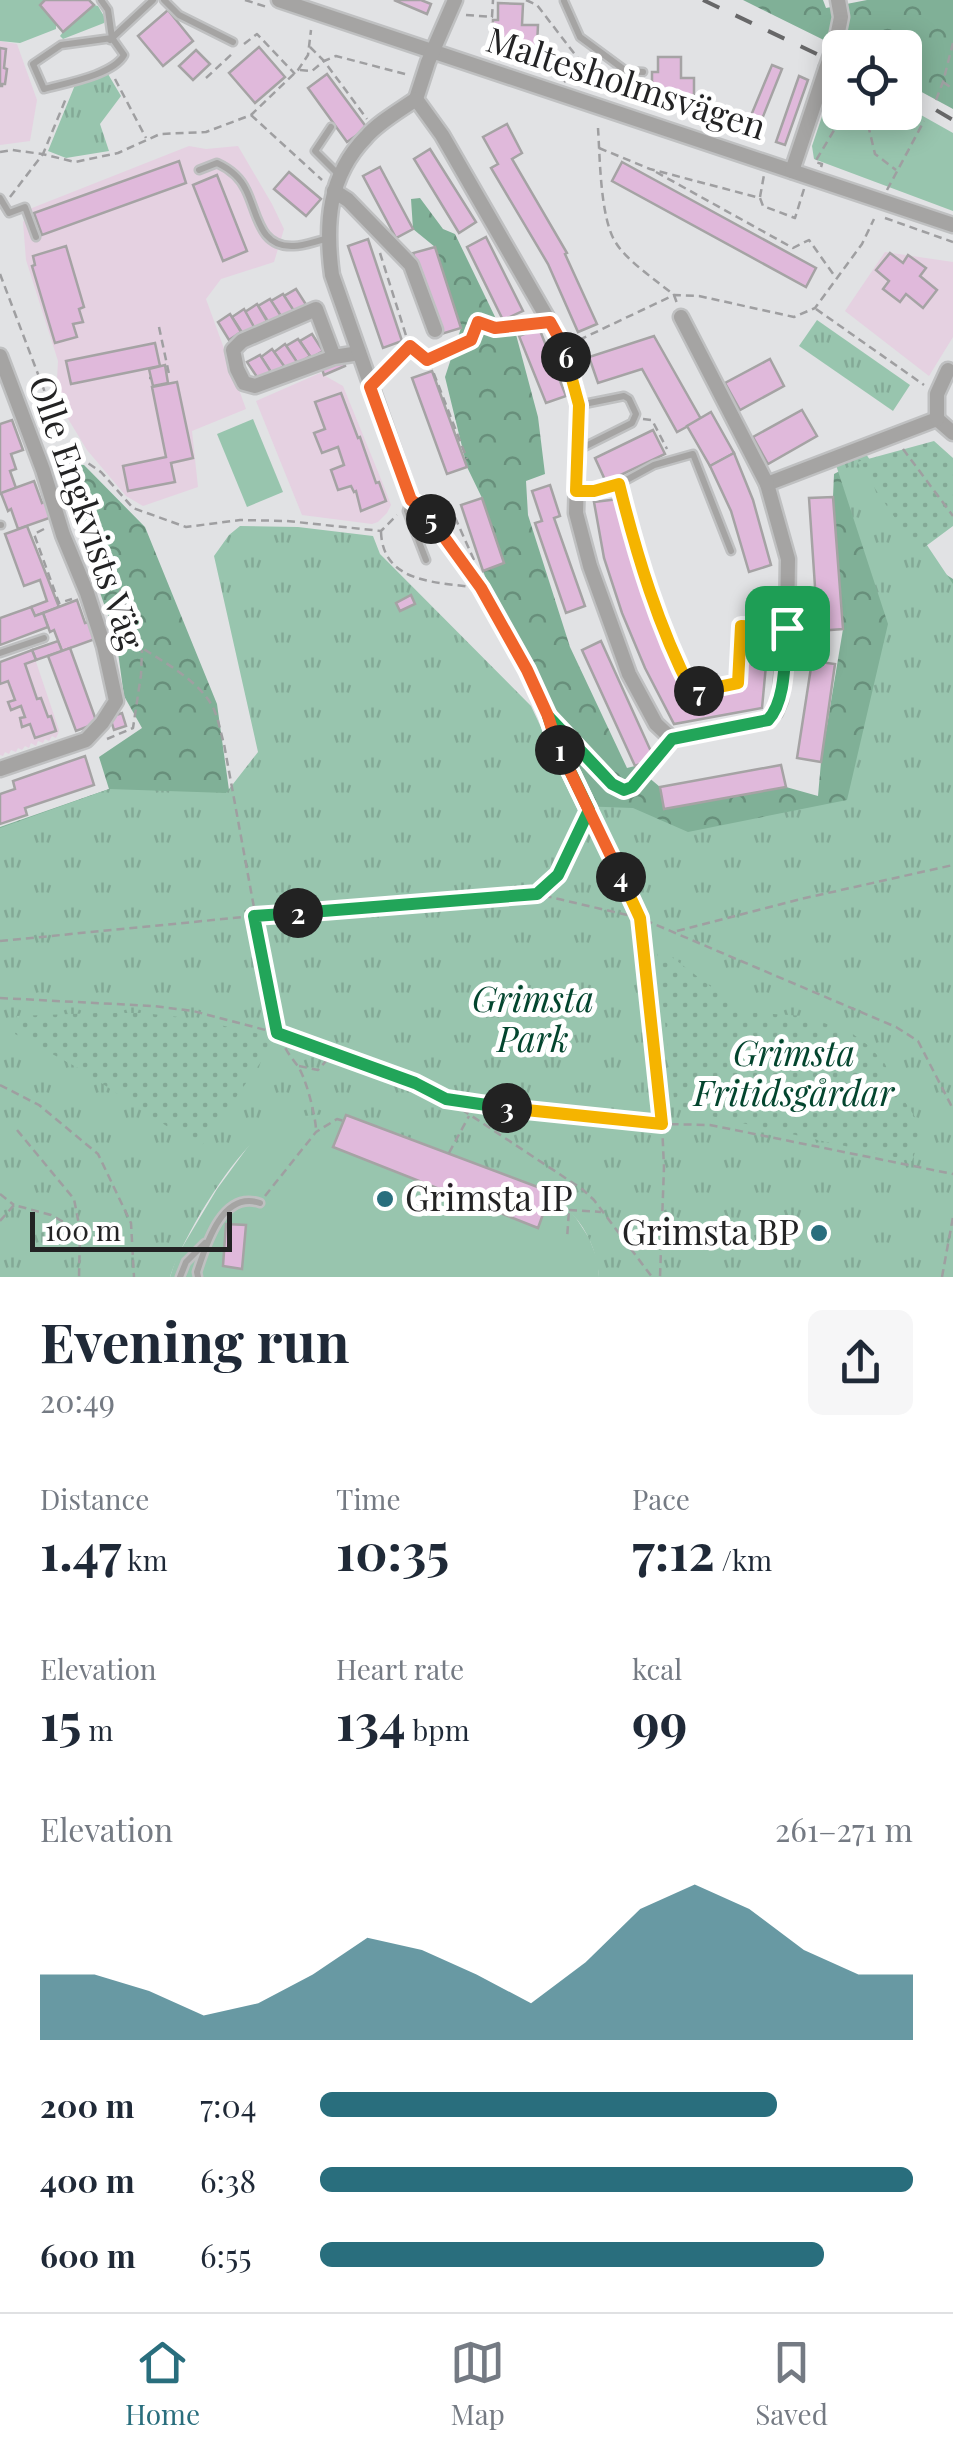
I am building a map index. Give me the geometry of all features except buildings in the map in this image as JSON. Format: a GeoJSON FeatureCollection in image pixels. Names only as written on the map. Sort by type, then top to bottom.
{"type":"FeatureCollection","features":[{"type":"Feature","properties":{"kind":"street","name":"Maltesholmsvägen"},"geometry":{"type":"LineString","coordinates":[[279,0],[792,171],[811,183],[953,225]]}},
{"type":"Feature","properties":{"kind":"street"},"geometry":{"type":"LineString","coordinates":[[792,171],[836,42],[841,17],[838,0]]}},
{"type":"Feature","properties":{"kind":"street"},"geometry":{"type":"LineString","coordinates":[[410,497],[332,276],[327,239],[344,165],[367,135],[416,99],[449,5]]}},
{"type":"Feature","properties":{"kind":"street"},"geometry":{"type":"LineString","coordinates":[[416,99],[442,136],[564,347],[579,405],[576,513],[590,566],[629,674],[656,724],[672,739],[768,720],[780,700],[787,628],[788,559],[767,484],[681,317]]}},
{"type":"Feature","properties":{"kind":"street"},"geometry":{"type":"LineString","coordinates":[[337,184],[410,266],[435,330]]}},
{"type":"Feature","properties":{"kind":"street"},"geometry":{"type":"LineString","coordinates":[[334,357],[316,309],[242,341],[233,350],[244,383],[255,386],[334,357],[359,354]]}},
{"type":"Feature","properties":{"kind":"street","name":"Olle Engkvists Väg"},"geometry":{"type":"LineString","coordinates":[[0,356],[104,646],[116,701],[93,741]]}},
{"type":"Feature","properties":{"kind":"street"},"geometry":{"type":"LineString","coordinates":[[948,370],[937,394],[937,419],[953,433]]}},
{"type":"Feature","properties":{"kind":"street"},"geometry":{"type":"LineString","coordinates":[[767,484],[937,419]]}},
{"type":"Feature","properties":{"kind":"street"},"geometry":{"type":"LineString","coordinates":[[0,769],[93,741]]}},
{"type":"Feature","properties":{"kind":"lane"},"geometry":{"type":"LineString","coordinates":[[101,0],[108,10],[110,40],[124,54],[120,64],[44,89],[33,64],[61,46],[110,40],[153,0]]}},
{"type":"Feature","properties":{"kind":"lane"},"geometry":{"type":"LineString","coordinates":[[164,0],[179,14],[233,42]]}},
{"type":"Feature","properties":{"kind":"lane"},"geometry":{"type":"LineString","coordinates":[[565,2],[580,37],[626,71],[644,72]]}},
{"type":"Feature","properties":{"kind":"lane"},"geometry":{"type":"LineString","coordinates":[[332,127],[315,151],[337,184]]}},
{"type":"Feature","properties":{"kind":"lane"},"geometry":{"type":"LineString","coordinates":[[199,170],[217,163],[232,170],[246,188],[260,229],[275,244],[294,246],[327,239]]}},
{"type":"Feature","properties":{"kind":"lane"},"geometry":{"type":"LineString","coordinates":[[2,201],[9,214],[25,207],[36,236]]}},
{"type":"Feature","properties":{"kind":"lane"},"geometry":{"type":"LineString","coordinates":[[579,405],[618,395],[629,399],[636,414],[632,423],[579,450]]}},
{"type":"Feature","properties":{"kind":"lane"},"geometry":{"type":"LineString","coordinates":[[576,491],[619,484],[654,465],[693,454],[731,551]]}},
{"type":"Feature","properties":{"kind":"lane"},"geometry":{"type":"LineString","coordinates":[[619,484],[650,593],[692,692],[738,683],[741,626]]}},
{"type":"Feature","properties":{"kind":"lane"},"geometry":{"type":"LineString","coordinates":[[410,497],[406,510],[426,560]]}},
{"type":"Feature","properties":{"kind":"lane"},"geometry":{"type":"LineString","coordinates":[[0,653],[44,638]]}},
{"type":"Feature","properties":{"kind":"lane"},"geometry":{"type":"LineString","coordinates":[[180,1277],[186,1262],[207,1242],[230,1206],[250,1199],[260,1203]]}},
{"type":"Feature","properties":{"kind":"lane"},"geometry":{"type":"LineString","coordinates":[[198,1277],[207,1242]]}},
{"type":"Feature","properties":{"kind":"path"},"geometry":{"type":"LineString","coordinates":[[449,5],[495,16],[493,0]]}},
{"type":"Feature","properties":{"kind":"path"},"geometry":{"type":"LineString","coordinates":[[526,0],[537,5],[603,91]]}},
{"type":"Feature","properties":{"kind":"path"},"geometry":{"type":"LineString","coordinates":[[0,152],[43,154],[76,162],[118,153],[160,134],[206,132],[251,116],[308,56],[310,30]]}},
{"type":"Feature","properties":{"kind":"path"},"geometry":{"type":"LineString","coordinates":[[206,78],[257,34],[296,72],[312,71],[336,56],[422,78]]}},
{"type":"Feature","properties":{"kind":"path"},"geometry":{"type":"LineString","coordinates":[[936,100],[953,43]]}},
{"type":"Feature","properties":{"kind":"path"},"geometry":{"type":"LineString","coordinates":[[309,46],[375,129]]}},
{"type":"Feature","properties":{"kind":"path"},"geometry":{"type":"LineString","coordinates":[[110,68],[147,140]]}},
{"type":"Feature","properties":{"kind":"path"},"geometry":{"type":"LineString","coordinates":[[569,78],[591,75]]}},
{"type":"Feature","properties":{"kind":"path"},"geometry":{"type":"LineString","coordinates":[[2,201],[43,154],[74,80]]}},
{"type":"Feature","properties":{"kind":"path"},"geometry":{"type":"LineString","coordinates":[[943,82],[953,89]]}},
{"type":"Feature","properties":{"kind":"path"},"geometry":{"type":"LineString","coordinates":[[251,116],[337,184]]}},
{"type":"Feature","properties":{"kind":"path"},"geometry":{"type":"LineString","coordinates":[[886,192],[924,121]]}},
{"type":"Feature","properties":{"kind":"path"},"geometry":{"type":"LineString","coordinates":[[598,128],[602,192],[610,234],[617,247],[674,296],[681,317]]}},
{"type":"Feature","properties":{"kind":"path"},"geometry":{"type":"LineString","coordinates":[[765,174],[760,198],[763,206],[795,218],[822,164],[816,162],[835,130]]}},
{"type":"Feature","properties":{"kind":"path"},"geometry":{"type":"LineString","coordinates":[[870,130],[876,154],[897,171]]}},
{"type":"Feature","properties":{"kind":"path"},"geometry":{"type":"LineString","coordinates":[[600,148],[650,169],[793,248],[809,240],[836,278]]}},
{"type":"Feature","properties":{"kind":"path"},"geometry":{"type":"LineString","coordinates":[[650,169],[760,198]]}},
{"type":"Feature","properties":{"kind":"path"},"geometry":{"type":"LineString","coordinates":[[874,219],[862,244],[815,308],[937,394]]}},
{"type":"Feature","properties":{"kind":"path"},"geometry":{"type":"LineString","coordinates":[[374,227],[410,346],[429,360],[467,459]]}},
{"type":"Feature","properties":{"kind":"path"},"geometry":{"type":"LineString","coordinates":[[0,274],[142,648],[132,728],[93,741]]}},
{"type":"Feature","properties":{"kind":"path"},"geometry":{"type":"LineString","coordinates":[[429,360],[471,340],[478,322],[495,328],[550,322]]}},
{"type":"Feature","properties":{"kind":"path"},"geometry":{"type":"LineString","coordinates":[[159,328],[167,374]]}},
{"type":"Feature","properties":{"kind":"path"},"geometry":{"type":"LineString","coordinates":[[370,387],[410,346]]}},
{"type":"Feature","properties":{"kind":"path"},"geometry":{"type":"LineString","coordinates":[[636,419],[652,420],[662,440]]}},
{"type":"Feature","properties":{"kind":"path"},"geometry":{"type":"LineString","coordinates":[[893,437],[953,516]]}},
{"type":"Feature","properties":{"kind":"path"},"geometry":{"type":"LineString","coordinates":[[66,449],[101,472],[133,508],[186,527],[240,520],[381,531]]}},
{"type":"Feature","properties":{"kind":"path"},"geometry":{"type":"LineString","coordinates":[[410,497],[381,531],[388,559],[413,578],[481,588]]}},
{"type":"Feature","properties":{"kind":"path"},"geometry":{"type":"LineString","coordinates":[[410,497],[449,504],[474,560]]}},
{"type":"Feature","properties":{"kind":"path"},"geometry":{"type":"LineString","coordinates":[[410,497],[424,509],[481,588],[527,670],[556,742],[640,918],[662,1124],[660,1277]]}},
{"type":"Feature","properties":{"kind":"path"},"geometry":{"type":"LineString","coordinates":[[45,529],[34,534],[60,603],[64,602]]}},
{"type":"Feature","properties":{"kind":"path"},"geometry":{"type":"LineString","coordinates":[[89,572],[99,532]]}},
{"type":"Feature","properties":{"kind":"path"},"geometry":{"type":"LineString","coordinates":[[741,626],[787,628]]}},
{"type":"Feature","properties":{"kind":"path"},"geometry":{"type":"LineString","coordinates":[[142,648],[195,686],[215,711],[279,1034],[288,1056],[298,1066],[315,1113],[316,1132]]}},
{"type":"Feature","properties":{"kind":"path"},"geometry":{"type":"LineString","coordinates":[[548,716],[612,784],[624,790],[632,787],[672,739]]}},
{"type":"Feature","properties":{"kind":"path"},"geometry":{"type":"LineString","coordinates":[[537,894],[558,875],[589,810]]}},
{"type":"Feature","properties":{"kind":"path"},"geometry":{"type":"LineString","coordinates":[[674,932],[953,865]]}},
{"type":"Feature","properties":{"kind":"path"},"geometry":{"type":"LineString","coordinates":[[0,941],[537,894],[640,918],[896,1027],[918,1041],[953,1108]]}},
{"type":"Feature","properties":{"kind":"path"},"geometry":{"type":"LineString","coordinates":[[0,998],[193,1011],[279,1034],[415,1083],[446,1099],[582,1190],[652,1277]]}},
{"type":"Feature","properties":{"kind":"path"},"geometry":{"type":"LineString","coordinates":[[298,1066],[318,1070],[334,1053]]}},
{"type":"Feature","properties":{"kind":"path"},"geometry":{"type":"LineString","coordinates":[[0,1085],[39,1104],[98,1154],[131,1223],[134,1277]]}},
{"type":"Feature","properties":{"kind":"path"},"geometry":{"type":"LineString","coordinates":[[446,1099],[553,1114],[662,1124],[710,1124],[953,1174]]}},
{"type":"Feature","properties":{"kind":"path"},"geometry":{"type":"LineString","coordinates":[[449,1153],[470,1115]]}},
{"type":"Feature","properties":{"kind":"path"},"geometry":{"type":"LineString","coordinates":[[260,1203],[316,1132],[338,1119],[344,1121]]}},
{"type":"Feature","properties":{"kind":"path"},"geometry":{"type":"LineString","coordinates":[[17,1130],[74,1199],[80,1231],[79,1277]]}},
{"type":"Feature","properties":{"kind":"path"},"geometry":{"type":"LineString","coordinates":[[0,1194],[14,1205],[51,1215],[80,1231]]}},
{"type":"Feature","properties":{"kind":"path"},"geometry":{"type":"LineString","coordinates":[[549,1199],[569,1210],[603,1212]]}},
{"type":"Feature","properties":{"kind":"path"},"geometry":{"type":"LineString","coordinates":[[0,1221],[14,1205]]}},
{"type":"Feature","properties":{"kind":"path"},"geometry":{"type":"LineString","coordinates":[[567,1239],[569,1210]]}},
{"type":"Feature","properties":{"kind":"path"},"geometry":{"type":"LineString","coordinates":[[942,1277],[953,1217]]}},
{"type":"Feature","properties":{"kind":"shaded area"},"geometry":{"type":"Polygon","coordinates":[[[0,41],[17,44],[37,100],[30,141],[0,145],[0,41]]]}},
{"type":"Feature","properties":{"kind":"shaded area"},"geometry":{"type":"Polygon","coordinates":[[[189,146],[238,146],[284,229],[274,262],[221,279],[206,299],[246,409],[192,431],[198,487],[143,506],[126,496],[87,450],[56,399],[58,361],[26,260],[23,222],[32,208],[189,146]]]}},
{"type":"Feature","properties":{"kind":"shaded area"},"geometry":{"type":"Polygon","coordinates":[[[885,252],[953,262],[953,337],[929,376],[845,311],[885,252]]]}},
{"type":"Feature","properties":{"kind":"shaded area"},"geometry":{"type":"Polygon","coordinates":[[[320,373],[343,386],[385,489],[391,505],[378,522],[302,515],[256,401],[320,373]]]}},
{"type":"Feature","properties":{"kind":"shaded area"},"geometry":{"type":"Polygon","coordinates":[[[32,650],[58,734],[49,741],[38,741],[36,746],[31,743],[29,748],[11,750],[3,756],[0,662],[32,650]]]}},
{"type":"Feature","properties":{"kind":"green space"},"geometry":{"type":"Polygon","coordinates":[[[0,0],[45,0],[40,5],[56,29],[20,43],[0,41],[0,0]]]}},
{"type":"Feature","properties":{"kind":"green space"},"geometry":{"type":"Polygon","coordinates":[[[743,0],[823,0],[826,8],[867,0],[953,0],[953,109],[922,92],[922,30],[822,30],[822,39],[743,0]]]}},
{"type":"Feature","properties":{"kind":"green space"},"geometry":{"type":"Polygon","coordinates":[[[94,5],[105,18],[104,23],[63,39],[60,36],[63,32],[94,5]]]}},
{"type":"Feature","properties":{"kind":"green space"},"geometry":{"type":"Polygon","coordinates":[[[108,74],[121,96],[100,124],[109,151],[66,158],[48,151],[75,85],[108,74]]]}},
{"type":"Feature","properties":{"kind":"green space"},"geometry":{"type":"Polygon","coordinates":[[[822,116],[822,130],[922,130],[922,116],[953,133],[953,211],[814,159],[812,146],[822,116]]]}},
{"type":"Feature","properties":{"kind":"green space"},"geometry":{"type":"Polygon","coordinates":[[[420,198],[443,229],[455,234],[498,323],[514,327],[538,417],[545,474],[526,481],[528,515],[570,647],[627,768],[635,766],[660,787],[664,809],[786,787],[818,796],[843,629],[834,474],[857,462],[939,570],[953,579],[953,867],[602,831],[483,571],[504,563],[467,467],[445,377],[461,328],[435,247],[413,229],[411,199],[420,198]]]}},
{"type":"Feature","properties":{"kind":"green space"},"geometry":{"type":"Polygon","coordinates":[[[817,320],[910,385],[893,411],[799,346],[817,320]]]}},
{"type":"Feature","properties":{"kind":"green space"},"geometry":{"type":"Polygon","coordinates":[[[253,419],[283,492],[247,507],[217,434],[253,419]]]}},
{"type":"Feature","properties":{"kind":"green space"},"geometry":{"type":"Polygon","coordinates":[[[934,441],[953,458],[953,526],[918,552],[857,462],[934,441]]]}},
{"type":"Feature","properties":{"kind":"green space","name":"Grimsta Park"},"geometry":{"type":"Polygon","coordinates":[[[866,454],[953,584],[953,1277],[599,1277],[588,1236],[557,1195],[346,1115],[326,1115],[288,1120],[256,1139],[211,1196],[170,1277],[0,1277],[0,828],[109,789],[226,793],[258,752],[214,556],[229,535],[240,526],[298,527],[373,536],[380,554],[531,706],[578,806],[633,808],[688,832],[847,800],[888,624],[836,465],[866,454]]]}},
{"type":"Feature","properties":{"kind":"green space"},"geometry":{"type":"Polygon","coordinates":[[[55,465],[84,465],[145,527],[217,704],[246,912],[0,926],[0,827],[109,789],[99,757],[142,728],[124,696],[116,638],[55,465]]]}},
{"type":"Feature","properties":{"kind":"green space","name":"Grimsta Fritidsgårdar"},"geometry":{"type":"Polygon","coordinates":[[[656,945],[744,1012],[804,1016],[850,1032],[869,1046],[885,1064],[923,1129],[912,1161],[675,1108],[656,945]]]}},
{"type":"Feature","properties":{"kind":"green space"},"geometry":{"type":"Polygon","coordinates":[[[97,1013],[188,1018],[278,1038],[200,1148],[80,1069],[15,1034],[17,1016],[97,1013]]]}},
{"type":"Feature","properties":{"kind":"green space","name":"Grimsta IP"},"geometry":{"type":"Polygon","coordinates":[[[278,1038],[525,1182],[557,1195],[589,1238],[598,1261],[599,1277],[170,1277],[177,1256],[217,1189],[250,1144],[278,1038]]]}},
{"type":"Feature","properties":{"kind":"railway"},"geometry":{"type":"LineString","coordinates":[[703,0],[822,56]]}},
{"type":"Feature","properties":{"kind":"railway"},"geometry":{"type":"LineString","coordinates":[[922,102],[953,120]]}},
{"type":"Feature","properties":{"kind":"place","name":"Grimsta IP"},"geometry":{"type":"Point","coordinates":[385,1199]}},
{"type":"Feature","properties":{"kind":"place","name":"Grimsta BP"},"geometry":{"type":"Point","coordinates":[819,1233]}},
{"type":"Feature","properties":{"kind":"route"},"geometry":{"type":"LineString","coordinates":[[787,628],[741,626],[738,683],[692,692],[639,561],[619,484],[576,491],[579,405],[564,347],[550,322],[495,328],[478,322],[471,340],[427,360],[410,346],[370,387],[411,500],[424,509],[481,588],[527,670],[556,742],[613,859],[640,918],[662,1124],[446,1099],[415,1083],[277,1033],[254,916],[537,894],[558,875],[589,810],[556,742],[548,716],[612,784],[624,790],[632,787],[672,739],[768,720],[780,700],[787,628]]}}]}
